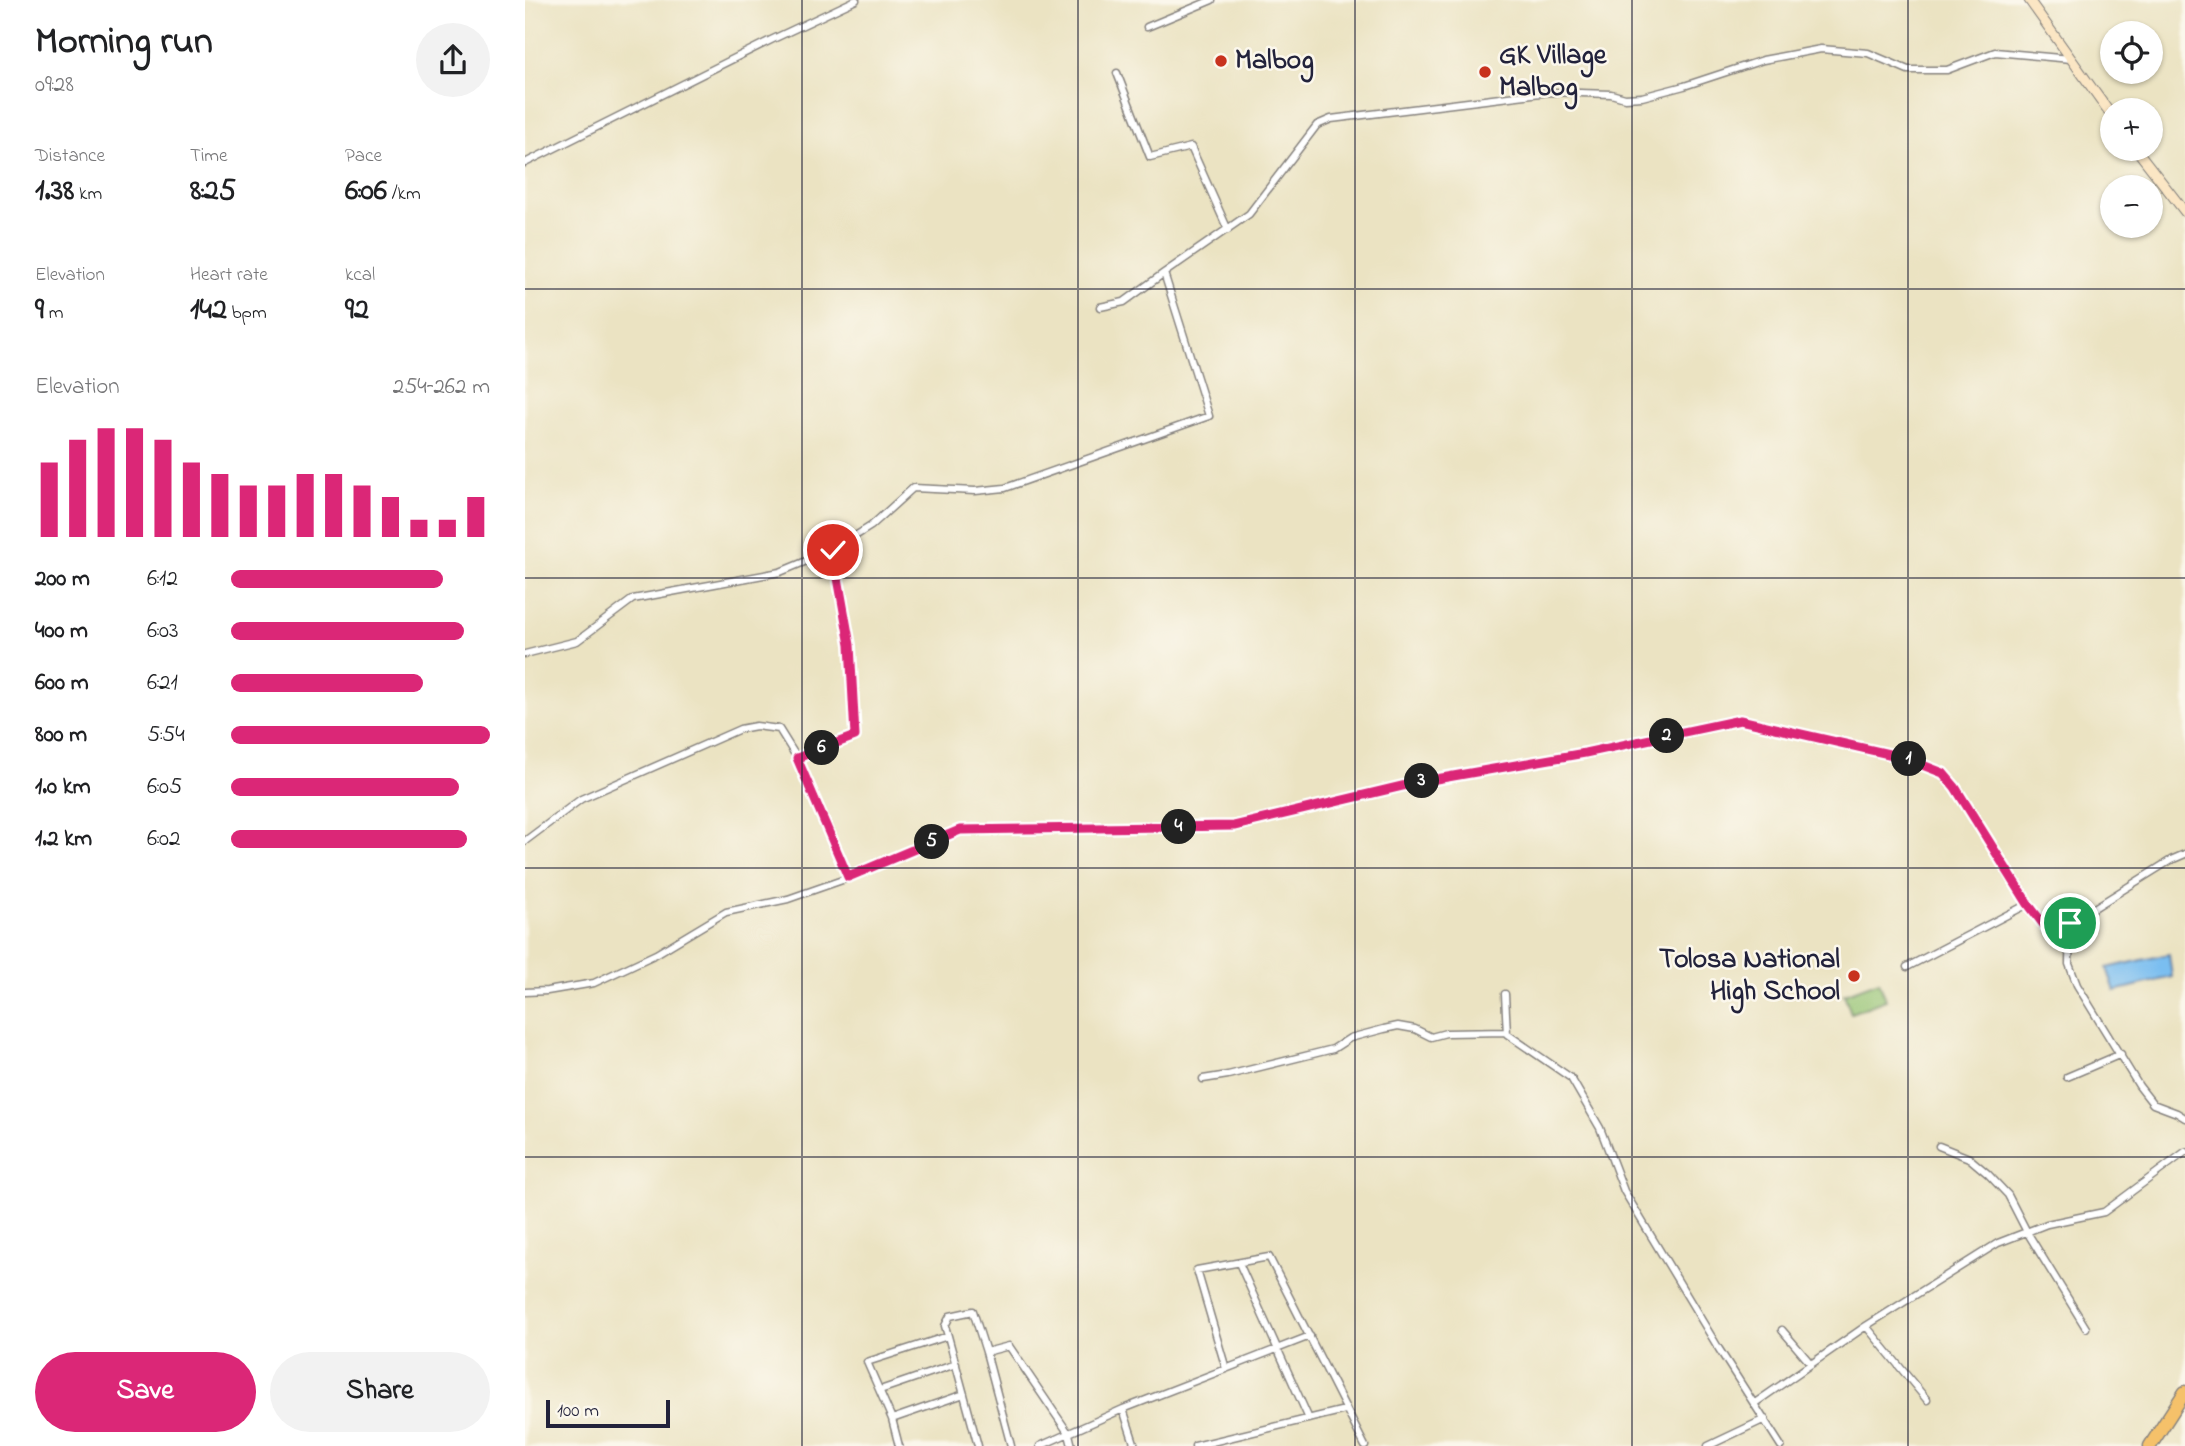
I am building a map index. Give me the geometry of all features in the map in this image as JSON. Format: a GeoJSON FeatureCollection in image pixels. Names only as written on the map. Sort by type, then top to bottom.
{"type":"FeatureCollection","features":[{"type":"Feature","properties":{"kind":"highway"},"geometry":{"type":"LineString","coordinates":[[2150,1446],[2185,1392]]}},
{"type":"Feature","properties":{"kind":"street"},"geometry":{"type":"LineString","coordinates":[[525,163],[856,0]]}},
{"type":"Feature","properties":{"kind":"street"},"geometry":{"type":"LineString","coordinates":[[1147,27],[1212,0]]}},
{"type":"Feature","properties":{"kind":"street"},"geometry":{"type":"LineString","coordinates":[[2029,0],[2100,99]]}},
{"type":"Feature","properties":{"kind":"street"},"geometry":{"type":"LineString","coordinates":[[1100,307],[1124,302],[1249,214],[1317,125],[1331,119],[1549,92],[1642,97],[1763,60],[1821,49],[1868,53],[1908,70],[1947,70],[1995,52],[2071,59]]}},
{"type":"Feature","properties":{"kind":"street"},"geometry":{"type":"LineString","coordinates":[[1118,73],[1150,157],[1191,147],[1228,230]]}},
{"type":"Feature","properties":{"kind":"street"},"geometry":{"type":"LineString","coordinates":[[2145,161],[2185,212]]}},
{"type":"Feature","properties":{"kind":"street"},"geometry":{"type":"LineString","coordinates":[[525,654],[577,641],[633,598],[780,572],[833,550],[871,526],[913,488],[975,491],[1006,488],[1209,416],[1164,273]]}},
{"type":"Feature","properties":{"kind":"street"},"geometry":{"type":"LineString","coordinates":[[797,758],[855,736],[850,645],[833,550]]}},
{"type":"Feature","properties":{"kind":"street"},"geometry":{"type":"LineString","coordinates":[[525,992],[594,983],[656,954],[726,912],[788,899],[960,830],[1234,826],[1419,782],[1585,753],[1740,720],[1902,757],[1943,773],[1955,787],[2028,904],[2047,929],[2060,929],[2185,854]]}},
{"type":"Feature","properties":{"kind":"street"},"geometry":{"type":"LineString","coordinates":[[525,841],[581,799],[740,729],[755,726],[779,729],[797,758],[848,877]]}},
{"type":"Feature","properties":{"kind":"street"},"geometry":{"type":"LineString","coordinates":[[1907,967],[2028,904]]}},
{"type":"Feature","properties":{"kind":"street"},"geometry":{"type":"LineString","coordinates":[[2070,923],[2069,964],[2077,985],[2139,1086],[2153,1104],[2185,1118]]}},
{"type":"Feature","properties":{"kind":"street"},"geometry":{"type":"LineString","coordinates":[[1505,994],[1507,1034],[1571,1078],[1600,1128],[1624,1191],[1781,1446]]}},
{"type":"Feature","properties":{"kind":"street"},"geometry":{"type":"LineString","coordinates":[[1203,1079],[1333,1049],[1350,1038],[1398,1026],[1415,1029],[1431,1037],[1473,1031],[1507,1032]]}},
{"type":"Feature","properties":{"kind":"street"},"geometry":{"type":"LineString","coordinates":[[2067,1077],[2121,1054]]}},
{"type":"Feature","properties":{"kind":"street"},"geometry":{"type":"LineString","coordinates":[[1938,1146],[1969,1158],[2008,1195],[2027,1232],[2086,1328]]}},
{"type":"Feature","properties":{"kind":"street"},"geometry":{"type":"LineString","coordinates":[[1755,1403],[1866,1326],[1998,1243],[2047,1224],[2104,1212],[2185,1152]]}},
{"type":"Feature","properties":{"kind":"street"},"geometry":{"type":"LineString","coordinates":[[1226,1369],[1197,1270],[1269,1258],[1365,1446]]}},
{"type":"Feature","properties":{"kind":"street"},"geometry":{"type":"LineString","coordinates":[[1239,1263],[1309,1419]]}},
{"type":"Feature","properties":{"kind":"street"},"geometry":{"type":"LineString","coordinates":[[978,1446],[945,1326],[950,1316],[973,1311],[1011,1446]]}},
{"type":"Feature","properties":{"kind":"street"},"geometry":{"type":"LineString","coordinates":[[1866,1326],[1927,1400]]}},
{"type":"Feature","properties":{"kind":"street"},"geometry":{"type":"LineString","coordinates":[[1782,1330],[1811,1364]]}},
{"type":"Feature","properties":{"kind":"street"},"geometry":{"type":"LineString","coordinates":[[899,1446],[892,1419],[867,1362],[948,1336]]}},
{"type":"Feature","properties":{"kind":"street"},"geometry":{"type":"LineString","coordinates":[[1041,1446],[1123,1409],[1310,1336]]}},
{"type":"Feature","properties":{"kind":"street"},"geometry":{"type":"LineString","coordinates":[[986,1352],[1009,1346],[1069,1434],[1072,1446]]}},
{"type":"Feature","properties":{"kind":"street"},"geometry":{"type":"LineString","coordinates":[[880,1391],[956,1364]]}},
{"type":"Feature","properties":{"kind":"street"},"geometry":{"type":"LineString","coordinates":[[892,1419],[964,1394]]}},
{"type":"Feature","properties":{"kind":"street"},"geometry":{"type":"LineString","coordinates":[[1123,1409],[1135,1446]]}},
{"type":"Feature","properties":{"kind":"street"},"geometry":{"type":"LineString","coordinates":[[1195,1446],[1345,1410]]}},
{"type":"Feature","properties":{"kind":"street"},"geometry":{"type":"LineString","coordinates":[[1708,1446],[1765,1419]]}},
{"type":"Feature","properties":{"kind":"green space"},"geometry":{"type":"Polygon","coordinates":[[[1879,981],[1886,1000],[1851,1013],[1844,994],[1879,981]]]}},
{"type":"Feature","properties":{"kind":"water"},"geometry":{"type":"Polygon","coordinates":[[[2169,954],[2172,977],[2115,991],[2107,968],[2169,954]]]}},
{"type":"Feature","properties":{"kind":"place","name":"Malbog"},"geometry":{"type":"Point","coordinates":[1221,61]}},
{"type":"Feature","properties":{"kind":"place","name":"GK Village Malbog"},"geometry":{"type":"Point","coordinates":[1485,72]}},
{"type":"Feature","properties":{"kind":"place","name":"Tolosa National High School"},"geometry":{"type":"Point","coordinates":[1854,976]}},
{"type":"Feature","properties":{"kind":"route"},"geometry":{"type":"LineString","coordinates":[[833,550],[850,645],[855,736],[797,758],[848,877],[960,830],[1234,826],[1419,782],[1585,753],[1740,720],[1902,757],[1943,773],[1955,787],[2028,904],[2047,929],[2060,929],[2070,923]]}}]}
